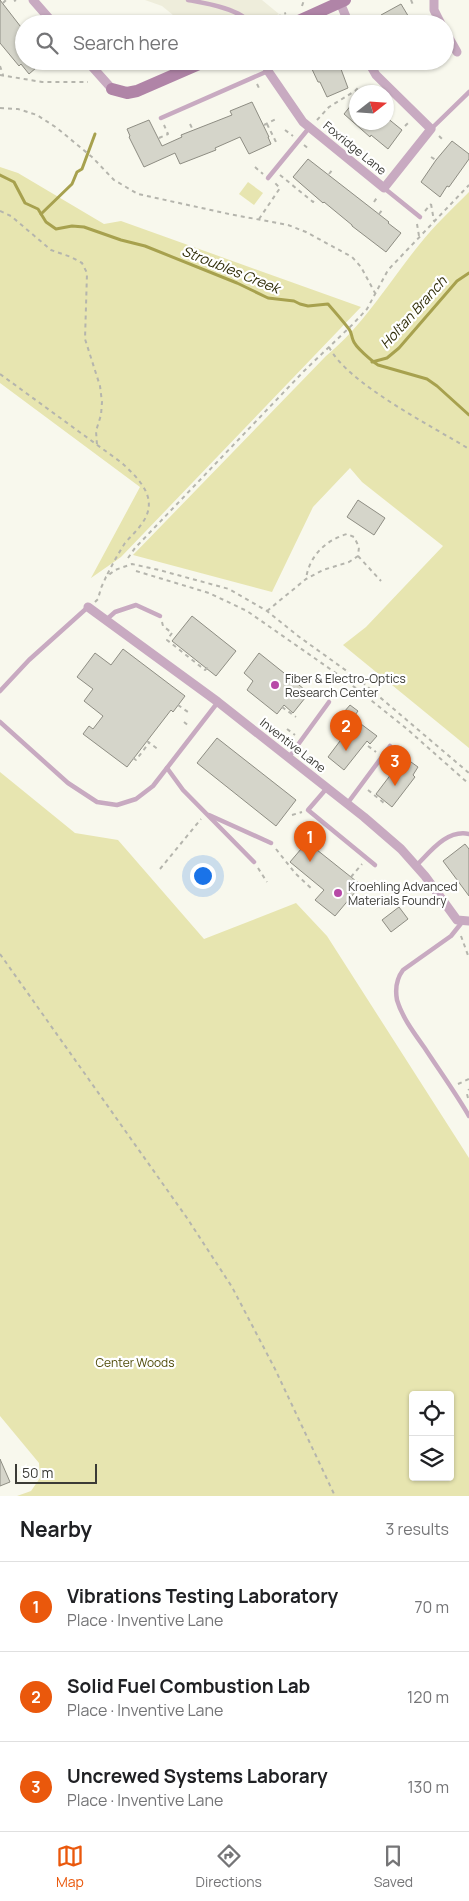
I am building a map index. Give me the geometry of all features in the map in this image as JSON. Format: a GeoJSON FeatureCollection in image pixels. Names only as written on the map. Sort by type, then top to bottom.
{"type":"FeatureCollection","features":[{"type":"Feature","properties":{"kind":"street"},"geometry":{"type":"LineString","coordinates":[[33,0],[46,15]]}},
{"type":"Feature","properties":{"kind":"street"},"geometry":{"type":"LineString","coordinates":[[434,0],[434,10],[436,15]]}},
{"type":"Feature","properties":{"kind":"street"},"geometry":{"type":"LineString","coordinates":[[312,15],[342,1],[346,15]]}},
{"type":"Feature","properties":{"kind":"street"},"geometry":{"type":"LineString","coordinates":[[454,47],[457,52]]}},
{"type":"Feature","properties":{"kind":"street"},"geometry":{"type":"LineString","coordinates":[[95,70],[112,89],[127,93],[137,91],[185,70]]}},
{"type":"Feature","properties":{"kind":"street"},"geometry":{"type":"LineString","coordinates":[[373,70],[376,75],[432,129]]}},
{"type":"Feature","properties":{"kind":"street","name":"Foxridge Lane"},"geometry":{"type":"LineString","coordinates":[[268,71],[298,117],[384,188],[432,129]]}},
{"type":"Feature","properties":{"kind":"street","name":"Inventive Lane"},"geometry":{"type":"LineString","coordinates":[[88,607],[218,702],[402,849],[452,914],[458,920],[466,921]]}},
{"type":"Feature","properties":{"kind":"lane"},"geometry":{"type":"LineString","coordinates":[[188,0],[208,2],[240,15]]}},
{"type":"Feature","properties":{"kind":"lane"},"geometry":{"type":"LineString","coordinates":[[160,118],[268,71]]}},
{"type":"Feature","properties":{"kind":"lane","name":"Foxridge Lane"},"geometry":{"type":"LineString","coordinates":[[432,129],[469,92]]}},
{"type":"Feature","properties":{"kind":"lane","name":"Foxridge Lane"},"geometry":{"type":"LineString","coordinates":[[268,178],[309,128]]}},
{"type":"Feature","properties":{"kind":"lane","name":"Foxridge Lane"},"geometry":{"type":"LineString","coordinates":[[384,188],[420,217]]}},
{"type":"Feature","properties":{"kind":"lane"},"geometry":{"type":"LineString","coordinates":[[106,621],[115,612],[136,604],[160,616]]}},
{"type":"Feature","properties":{"kind":"lane"},"geometry":{"type":"LineString","coordinates":[[0,691],[29,660],[88,607]]}},
{"type":"Feature","properties":{"kind":"lane"},"geometry":{"type":"LineString","coordinates":[[0,722],[68,783],[97,802],[117,805],[136,799],[153,786],[218,702]]}},
{"type":"Feature","properties":{"kind":"lane"},"geometry":{"type":"LineString","coordinates":[[289,757],[329,702]]}},
{"type":"Feature","properties":{"kind":"lane"},"geometry":{"type":"LineString","coordinates":[[347,804],[390,746]]}},
{"type":"Feature","properties":{"kind":"lane"},"geometry":{"type":"LineString","coordinates":[[167,768],[183,790],[254,862]]}},
{"type":"Feature","properties":{"kind":"lane"},"geometry":{"type":"LineString","coordinates":[[327,788],[308,810],[375,865]]}},
{"type":"Feature","properties":{"kind":"lane"},"geometry":{"type":"LineString","coordinates":[[206,813],[271,843]]}},
{"type":"Feature","properties":{"kind":"lane"},"geometry":{"type":"LineString","coordinates":[[416,866],[444,839],[464,833],[469,834]]}},
{"type":"Feature","properties":{"kind":"lane"},"geometry":{"type":"LineString","coordinates":[[466,921],[451,936],[403,970],[399,976],[397,992],[401,1009],[412,1029],[469,1116]]}},
{"type":"Feature","properties":{"kind":"path"},"geometry":{"type":"LineString","coordinates":[[3,3],[6,0]]}},
{"type":"Feature","properties":{"kind":"path"},"geometry":{"type":"LineString","coordinates":[[302,6],[304,0]]}},
{"type":"Feature","properties":{"kind":"path"},"geometry":{"type":"LineString","coordinates":[[411,0],[413,5]]}},
{"type":"Feature","properties":{"kind":"path"},"geometry":{"type":"LineString","coordinates":[[0,66],[2,75],[42,82],[88,82]]}},
{"type":"Feature","properties":{"kind":"path"},"geometry":{"type":"LineString","coordinates":[[320,117],[330,107],[349,95]]}},
{"type":"Feature","properties":{"kind":"path"},"geometry":{"type":"LineString","coordinates":[[0,108],[18,109],[37,116],[57,128],[92,157],[114,180],[138,194],[288,225],[306,232],[352,257],[361,267],[375,293]]}},
{"type":"Feature","properties":{"kind":"path"},"geometry":{"type":"LineString","coordinates":[[276,142],[266,124],[278,118]]}},
{"type":"Feature","properties":{"kind":"path"},"geometry":{"type":"LineString","coordinates":[[190,124],[193,130]]}},
{"type":"Feature","properties":{"kind":"path"},"geometry":{"type":"LineString","coordinates":[[285,130],[294,137]]}},
{"type":"Feature","properties":{"kind":"path"},"geometry":{"type":"LineString","coordinates":[[159,138],[168,134]]}},
{"type":"Feature","properties":{"kind":"path"},"geometry":{"type":"LineString","coordinates":[[302,144],[310,150]]}},
{"type":"Feature","properties":{"kind":"path"},"geometry":{"type":"LineString","coordinates":[[431,157],[436,160]]}},
{"type":"Feature","properties":{"kind":"path"},"geometry":{"type":"LineString","coordinates":[[329,174],[333,169]]}},
{"type":"Feature","properties":{"kind":"path"},"geometry":{"type":"LineString","coordinates":[[284,179],[313,202],[316,198]]}},
{"type":"Feature","properties":{"kind":"path"},"geometry":{"type":"LineString","coordinates":[[128,558],[135,548],[304,371],[367,309],[388,270],[469,185]]}},
{"type":"Feature","properties":{"kind":"path"},"geometry":{"type":"LineString","coordinates":[[259,219],[280,188]]}},
{"type":"Feature","properties":{"kind":"path"},"geometry":{"type":"LineString","coordinates":[[431,204],[434,221]]}},
{"type":"Feature","properties":{"kind":"path"},"geometry":{"type":"LineString","coordinates":[[379,214],[383,209]]}},
{"type":"Feature","properties":{"kind":"path"},"geometry":{"type":"LineString","coordinates":[[0,211],[11,216],[51,250],[82,263],[87,273],[85,339],[100,386],[102,402],[101,415],[96,431],[98,446]]}},
{"type":"Feature","properties":{"kind":"path"},"geometry":{"type":"LineString","coordinates":[[417,222],[419,236]]}},
{"type":"Feature","properties":{"kind":"path"},"geometry":{"type":"LineString","coordinates":[[329,347],[340,363],[366,384],[469,449]]}},
{"type":"Feature","properties":{"kind":"path"},"geometry":{"type":"LineString","coordinates":[[0,374],[98,446],[137,477],[147,490],[148,511],[143,522],[113,561],[100,588],[98,599],[88,607]]}},
{"type":"Feature","properties":{"kind":"path"},"geometry":{"type":"LineString","coordinates":[[306,579],[307,569],[327,542],[347,534],[354,537],[359,547],[358,556],[381,581]]}},
{"type":"Feature","properties":{"kind":"path"},"geometry":{"type":"LineString","coordinates":[[268,611],[306,579],[323,570],[349,562],[358,556]]}},
{"type":"Feature","properties":{"kind":"path"},"geometry":{"type":"LineString","coordinates":[[106,577],[125,565],[139,565],[229,590],[268,611],[298,636],[362,682],[469,773]]}},
{"type":"Feature","properties":{"kind":"path"},"geometry":{"type":"LineString","coordinates":[[136,570],[209,593],[247,611],[343,678],[407,729],[469,784]]}},
{"type":"Feature","properties":{"kind":"path"},"geometry":{"type":"LineString","coordinates":[[163,626],[172,633],[166,640],[205,670],[206,668],[208,669]]}},
{"type":"Feature","properties":{"kind":"path"},"geometry":{"type":"LineString","coordinates":[[178,705],[188,712]]}},
{"type":"Feature","properties":{"kind":"path"},"geometry":{"type":"LineString","coordinates":[[282,707],[296,717]]}},
{"type":"Feature","properties":{"kind":"path"},"geometry":{"type":"LineString","coordinates":[[287,729],[301,740]]}},
{"type":"Feature","properties":{"kind":"path"},"geometry":{"type":"LineString","coordinates":[[134,758],[136,760],[148,742],[159,750]]}},
{"type":"Feature","properties":{"kind":"path"},"geometry":{"type":"LineString","coordinates":[[368,746],[382,757]]}},
{"type":"Feature","properties":{"kind":"path"},"geometry":{"type":"LineString","coordinates":[[366,789],[385,802]]}},
{"type":"Feature","properties":{"kind":"path"},"geometry":{"type":"LineString","coordinates":[[160,869],[206,813]]}},
{"type":"Feature","properties":{"kind":"path"},"geometry":{"type":"LineString","coordinates":[[271,843],[295,873],[312,888]]}},
{"type":"Feature","properties":{"kind":"path"},"geometry":{"type":"LineString","coordinates":[[254,862],[267,882]]}},
{"type":"Feature","properties":{"kind":"path"},"geometry":{"type":"LineString","coordinates":[[351,877],[359,868]]}},
{"type":"Feature","properties":{"kind":"path"},"geometry":{"type":"LineString","coordinates":[[466,921],[461,936],[469,958]]}},
{"type":"Feature","properties":{"kind":"path"},"geometry":{"type":"LineString","coordinates":[[0,954],[187,1218],[232,1287],[335,1496]]}},
{"type":"Feature","properties":{"kind":"path"},"geometry":{"type":"LineString","coordinates":[[468,1100],[469,1088]]}},
{"type":"Feature","properties":{"kind":"shaded area"},"geometry":{"type":"Polygon","coordinates":[[[145,0],[262,0],[279,14],[173,15],[162,6],[145,0]]]}},
{"type":"Feature","properties":{"kind":"green space"},"geometry":{"type":"Polygon","coordinates":[[[0,167],[18,173],[104,224],[121,221],[361,307],[121,557],[91,578],[140,487],[0,383],[0,167]]]}},
{"type":"Feature","properties":{"kind":"green space"},"geometry":{"type":"Polygon","coordinates":[[[248,182],[263,193],[254,205],[239,194],[248,182]]]}},
{"type":"Feature","properties":{"kind":"green space"},"geometry":{"type":"Polygon","coordinates":[[[469,192],[469,748],[343,645],[366,627],[443,546],[362,482],[350,468],[313,507],[272,592],[133,555],[326,356],[340,344],[364,317],[425,238],[469,192]]]}},
{"type":"Feature","properties":{"kind":"green space","name":"Center Woods"},"geometry":{"type":"Polygon","coordinates":[[[0,772],[75,833],[118,840],[204,939],[296,903],[327,936],[469,1158],[469,1496],[17,1496],[31,1491],[40,1478],[39,1463],[0,1416],[0,772]]]}},
{"type":"Feature","properties":{"kind":"building"},"geometry":{"type":"Polygon","coordinates":[[[0,0],[15,19],[15,61],[0,43],[0,0]]]}},
{"type":"Feature","properties":{"kind":"building"},"geometry":{"type":"Polygon","coordinates":[[[401,4],[408,15],[381,15],[401,4]]]}},
{"type":"Feature","properties":{"kind":"building"},"geometry":{"type":"Polygon","coordinates":[[[26,70],[34,70],[29,74],[26,70]]]}},
{"type":"Feature","properties":{"kind":"building"},"geometry":{"type":"Polygon","coordinates":[[[312,70],[341,70],[348,88],[327,97],[320,82],[318,82],[312,70]]]}},
{"type":"Feature","properties":{"kind":"building"},"geometry":{"type":"Polygon","coordinates":[[[252,102],[271,144],[249,154],[240,137],[215,148],[216,150],[180,164],[175,153],[144,167],[127,129],[149,120],[162,146],[182,137],[181,135],[232,115],[230,111],[252,102]]]}},
{"type":"Feature","properties":{"kind":"building"},"geometry":{"type":"Polygon","coordinates":[[[349,108],[349,118],[344,114],[349,108]]]}},
{"type":"Feature","properties":{"kind":"building"},"geometry":{"type":"Polygon","coordinates":[[[394,124],[402,130],[388,149],[371,135],[370,137],[362,130],[394,130],[394,124]]]}},
{"type":"Feature","properties":{"kind":"building"},"geometry":{"type":"Polygon","coordinates":[[[452,141],[469,154],[469,159],[440,197],[421,182],[452,141]]]}},
{"type":"Feature","properties":{"kind":"building"},"geometry":{"type":"Polygon","coordinates":[[[308,159],[401,233],[386,252],[293,177],[308,159]]]}},
{"type":"Feature","properties":{"kind":"building"},"geometry":{"type":"Polygon","coordinates":[[[358,500],[385,518],[374,535],[347,517],[358,500]]]}},
{"type":"Feature","properties":{"kind":"building"},"geometry":{"type":"Polygon","coordinates":[[[192,616],[236,651],[216,676],[172,641],[192,616]]]}},
{"type":"Feature","properties":{"kind":"building"},"geometry":{"type":"Polygon","coordinates":[[[123,649],[185,696],[173,712],[171,710],[127,767],[83,734],[89,726],[93,729],[103,716],[84,701],[93,689],[77,677],[95,653],[111,665],[123,649]]]}},
{"type":"Feature","properties":{"kind":"building","name":"Fiber & Electro-Optics Research Center"},"geometry":{"type":"Polygon","coordinates":[[[259,653],[309,693],[293,713],[284,705],[277,714],[247,690],[253,681],[244,673],[259,653]]]}},
{"type":"Feature","properties":{"kind":"building"},"geometry":{"type":"Polygon","coordinates":[[[350,705],[358,711],[353,718],[377,736],[370,744],[367,741],[344,770],[328,757],[346,733],[342,730],[352,718],[344,712],[350,705]]]}},
{"type":"Feature","properties":{"kind":"building"},"geometry":{"type":"Polygon","coordinates":[[[217,738],[296,800],[276,826],[197,763],[217,738]]]}},
{"type":"Feature","properties":{"kind":"building"},"geometry":{"type":"Polygon","coordinates":[[[404,757],[418,767],[413,775],[415,777],[392,807],[376,794],[404,757]]]}},
{"type":"Feature","properties":{"kind":"building"},"geometry":{"type":"Polygon","coordinates":[[[307,842],[361,885],[335,916],[315,900],[324,890],[290,862],[307,842]]]}},
{"type":"Feature","properties":{"kind":"building"},"geometry":{"type":"Polygon","coordinates":[[[465,844],[469,849],[469,896],[443,861],[465,844]]]}},
{"type":"Feature","properties":{"kind":"building"},"geometry":{"type":"Polygon","coordinates":[[[399,907],[408,919],[391,932],[382,920],[399,907]]]}},
{"type":"Feature","properties":{"kind":"building"},"geometry":{"type":"Polygon","coordinates":[[[0,1459],[10,1482],[0,1486],[0,1459]]]}},
{"type":"Feature","properties":{"kind":"waterway"},"geometry":{"type":"LineString","coordinates":[[41,214],[72,184],[77,172],[82,169],[95,134]]}},
{"type":"Feature","properties":{"kind":"waterway","name":"Stroubles Creek"},"geometry":{"type":"LineString","coordinates":[[0,175],[14,182],[25,203],[38,209],[46,222],[56,229],[72,226],[84,227],[145,246],[237,283],[268,298],[294,301],[308,306],[328,304],[349,329],[353,340],[364,354],[378,365],[427,379],[469,415]]}},
{"type":"Feature","properties":{"kind":"waterway","name":"Holtan Branch"},"geometry":{"type":"LineString","coordinates":[[372,362],[387,358],[399,348],[457,281],[469,273]]}},
{"type":"Feature","properties":{"kind":"place","name":"Fiber & Electro-Optics Research Center"},"geometry":{"type":"Point","coordinates":[275,685]}},
{"type":"Feature","properties":{"kind":"place","name":"Solid Fuel Combustion Lab"},"geometry":{"type":"Point","coordinates":[346,751]}},
{"type":"Feature","properties":{"kind":"place","name":"Uncrewed Systems Laborary"},"geometry":{"type":"Point","coordinates":[395,786]}},
{"type":"Feature","properties":{"kind":"place","name":"Vibrations Testing Laboratory"},"geometry":{"type":"Point","coordinates":[310,862]}},
{"type":"Feature","properties":{"kind":"place","name":"Kroehling Advanced Materials Foundry"},"geometry":{"type":"Point","coordinates":[338,893]}}]}
